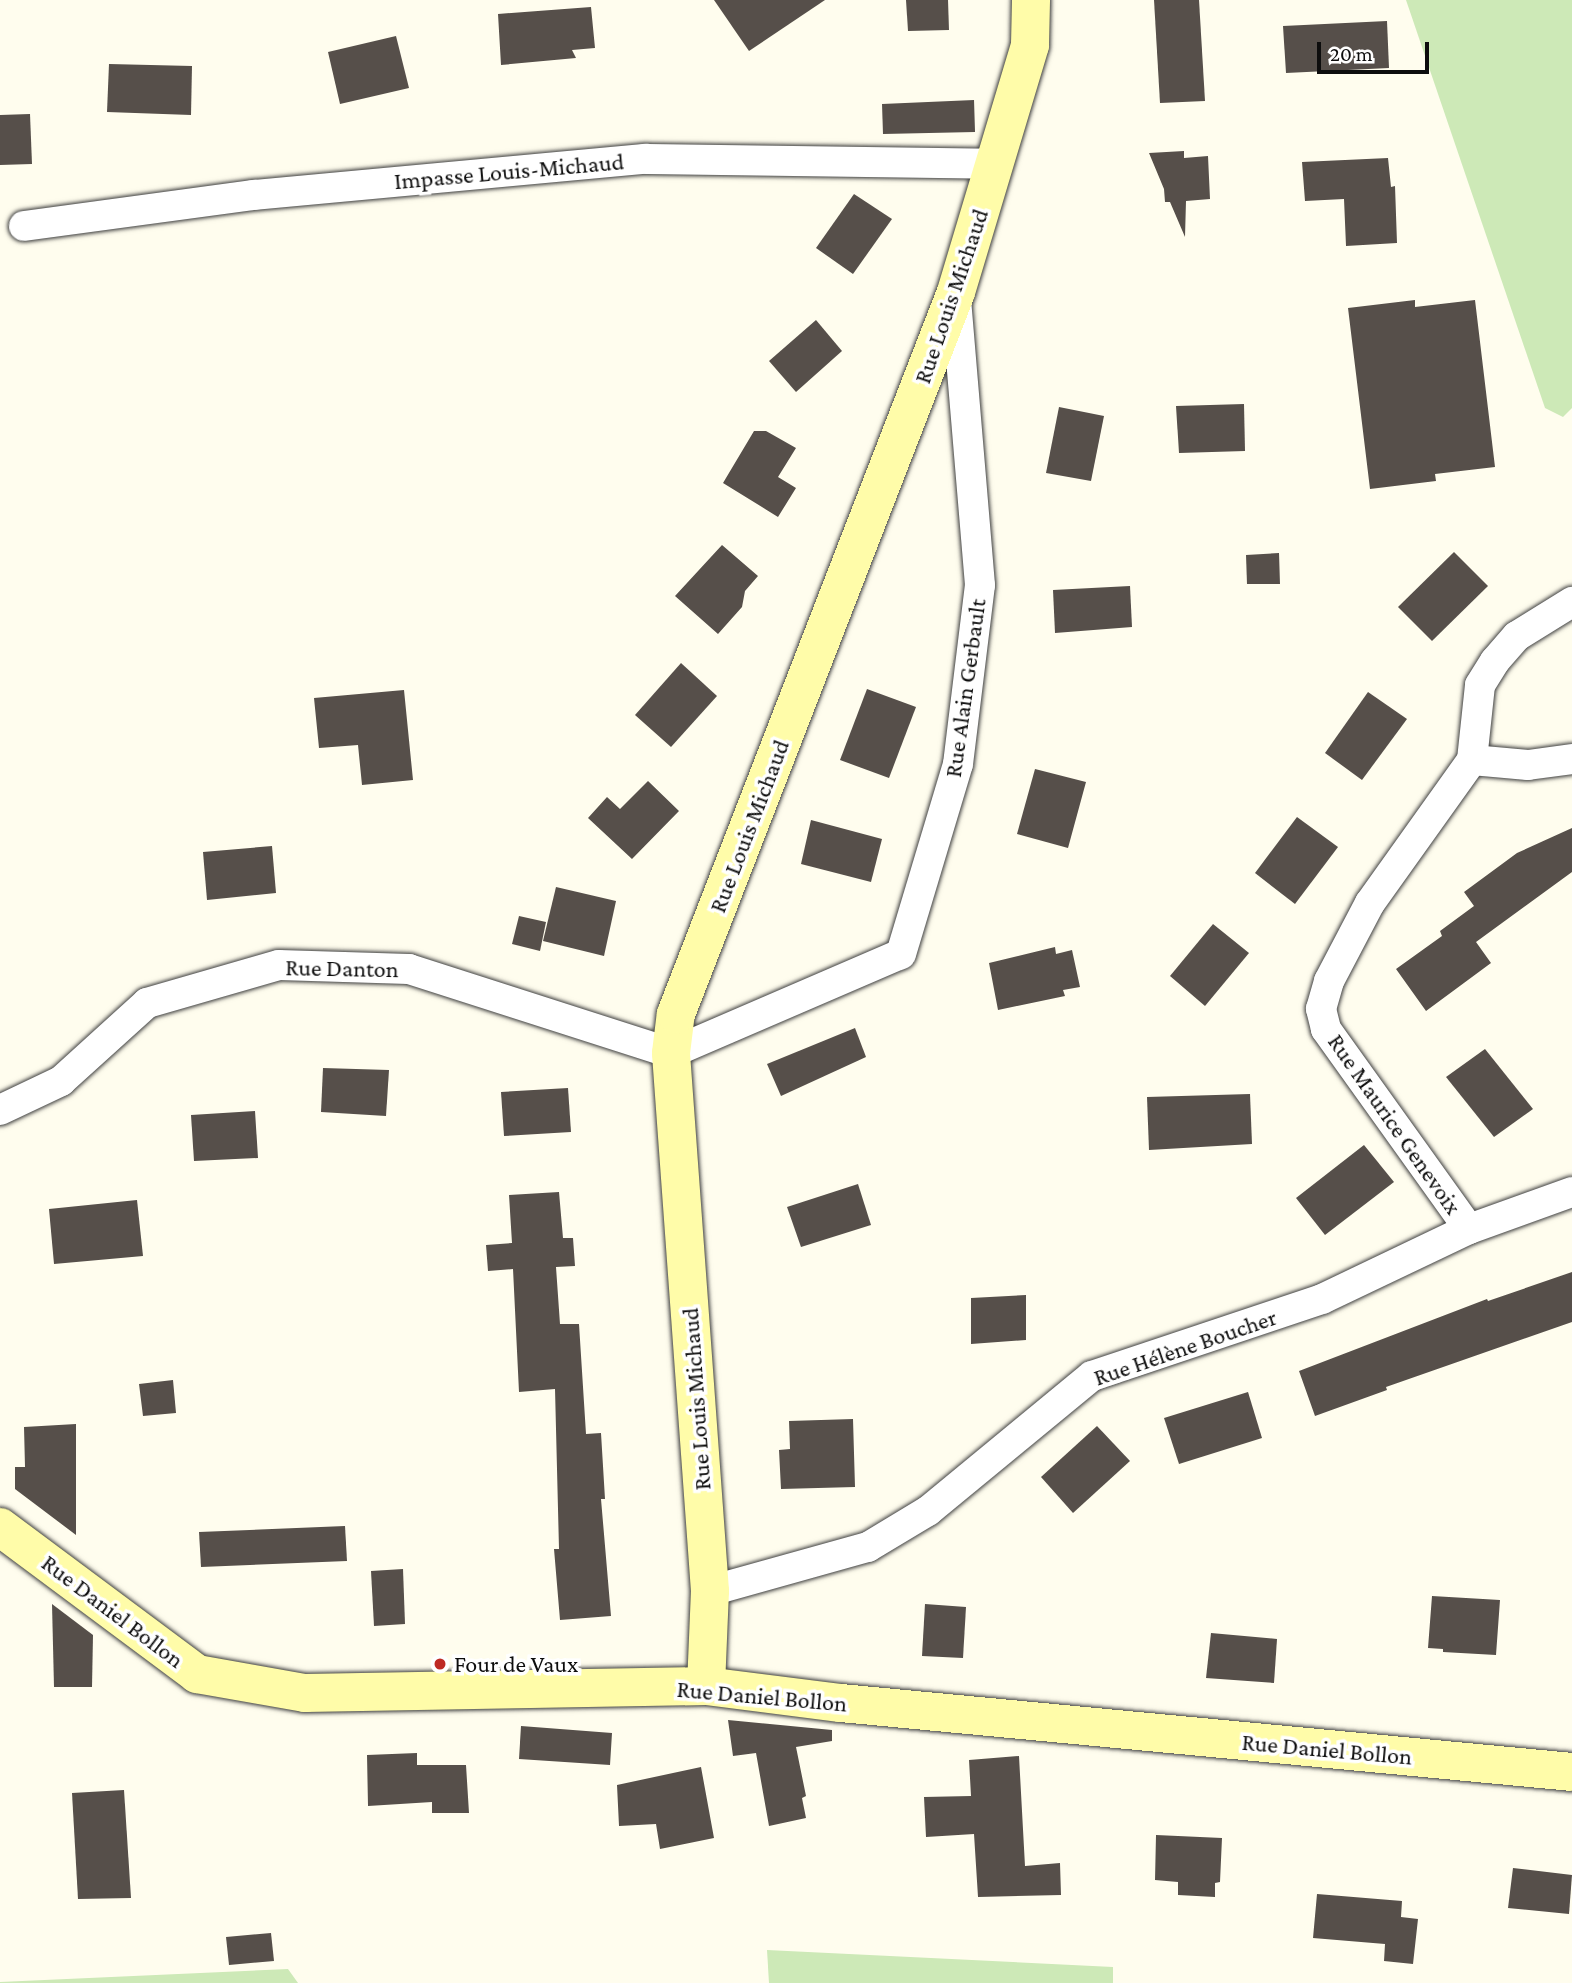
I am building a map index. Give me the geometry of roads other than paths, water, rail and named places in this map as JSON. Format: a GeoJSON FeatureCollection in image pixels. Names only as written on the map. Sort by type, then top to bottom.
{"type":"FeatureCollection","features":[{"type":"Feature","properties":{"kind":"street","name":"Rue Louis Michaud"},"geometry":{"type":"LineString","coordinates":[[706,1686],[710,1591],[671,1053],[676,1014],[956,292],[1030,45],[1031,0]]}},
{"type":"Feature","properties":{"kind":"street","name":"Impasse Louis-Michaud"},"geometry":{"type":"LineString","coordinates":[[24,226],[254,195],[645,159],[996,164]]}},
{"type":"Feature","properties":{"kind":"street","name":"Rue Alain Gerbault"},"geometry":{"type":"LineString","coordinates":[[671,1053],[901,954],[958,764],[980,585],[956,292]]}},
{"type":"Feature","properties":{"kind":"street","name":"Rue Maurice Genevoix"},"geometry":{"type":"LineString","coordinates":[[1469,1229],[1326,1029],[1321,1009],[1329,981],[1370,903],[1472,760],[1480,685],[1495,660],[1517,636],[1572,602]]}},
{"type":"Feature","properties":{"kind":"street"},"geometry":{"type":"LineString","coordinates":[[1472,760],[1528,765],[1572,759]]}},
{"type":"Feature","properties":{"kind":"street","name":"Rue Danton"},"geometry":{"type":"LineString","coordinates":[[0,1110],[61,1081],[147,1003],[279,965],[409,969],[671,1053]]}},
{"type":"Feature","properties":{"kind":"street","name":"Rue Hélène Boucher"},"geometry":{"type":"LineString","coordinates":[[710,1591],[868,1547],[928,1511],[1092,1376],[1322,1299],[1469,1229],[1572,1192]]}},
{"type":"Feature","properties":{"kind":"street","name":"Rue Daniel Bollon"},"geometry":{"type":"LineString","coordinates":[[0,1527],[197,1674],[305,1693],[706,1686],[841,1703],[1572,1772]]}},
{"type":"Feature","properties":{"kind":"place","name":"Four de Vaux"},"geometry":{"type":"Point","coordinates":[440,1664]}}]}
